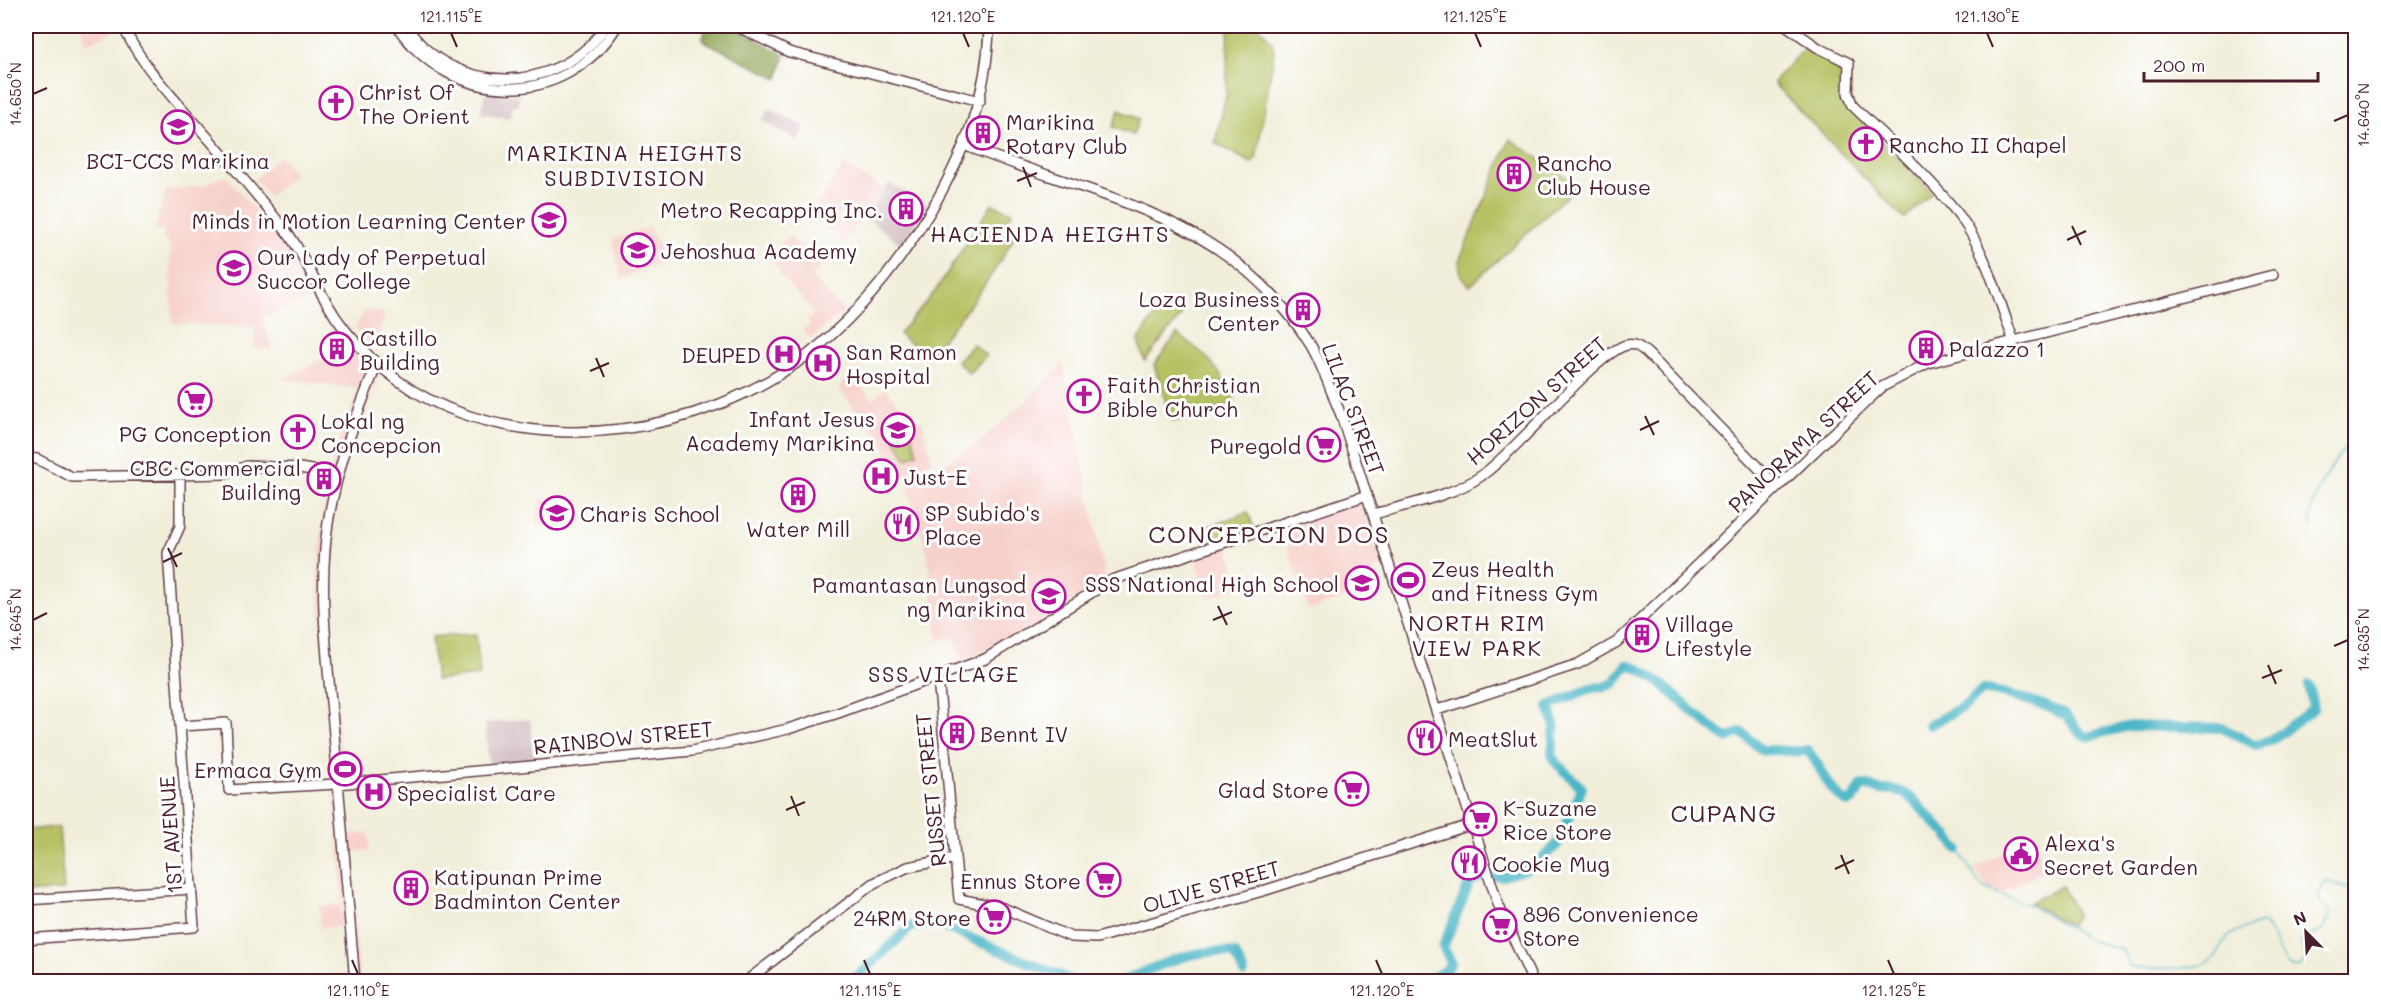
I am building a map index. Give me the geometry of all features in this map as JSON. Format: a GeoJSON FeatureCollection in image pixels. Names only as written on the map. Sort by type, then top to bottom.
{"type":"FeatureCollection","features":[{"type":"Feature","properties":{"kind":"street"},"geometry":{"type":"LineString","coordinates":[[123,26],[138,54],[162,86],[293,240],[338,321],[378,362],[412,389],[443,405],[485,420],[528,428],[568,431],[613,429],[655,423],[708,409],[756,386],[803,358],[862,304],[919,230],[947,184],[980,101],[988,60],[989,26]]}},
{"type":"Feature","properties":{"kind":"street"},"geometry":{"type":"LineString","coordinates":[[397,26],[416,49],[442,71],[470,83],[507,88],[537,85],[575,69],[592,56],[617,26]]}},
{"type":"Feature","properties":{"kind":"street"},"geometry":{"type":"LineString","coordinates":[[406,26],[421,45],[449,66],[483,77],[509,80],[540,75],[560,68],[587,49],[606,26]]}},
{"type":"Feature","properties":{"kind":"street"},"geometry":{"type":"LineString","coordinates":[[736,26],[789,52],[980,101]]}},
{"type":"Feature","properties":{"kind":"street"},"geometry":{"type":"LineString","coordinates":[[1787,26],[1817,47],[1849,63],[1848,93],[1853,106],[1960,216],[1987,269],[2014,342]]}},
{"type":"Feature","properties":{"kind":"street","name":"LILAC STREET"},"geometry":{"type":"LineString","coordinates":[[964,145],[1129,205],[1186,229],[1235,259],[1281,303],[1310,345],[1341,415],[1488,872],[1516,946],[1533,981]]}},
{"type":"Feature","properties":{"kind":"street","name":"PANORAMA STREET"},"geometry":{"type":"LineString","coordinates":[[1437,710],[1578,664],[1606,650],[1644,617],[1882,387],[1928,363],[2273,275]]}},
{"type":"Feature","properties":{"kind":"street","name":"HORIZON STREET"},"geometry":{"type":"LineString","coordinates":[[1374,514],[1451,490],[1481,477],[1526,436],[1590,371],[1610,353],[1627,345],[1634,345],[1647,353],[1778,487]]}},
{"type":"Feature","properties":{"kind":"street"},"geometry":{"type":"LineString","coordinates":[[355,981],[323,577],[328,522],[338,475],[352,426],[378,362]]}},
{"type":"Feature","properties":{"kind":"street"},"geometry":{"type":"LineString","coordinates":[[26,458],[37,459],[72,477],[226,474],[247,466],[300,468],[338,475]]}},
{"type":"Feature","properties":{"kind":"street","name":"1ST AVENUE"},"geometry":{"type":"LineString","coordinates":[[26,939],[194,927],[182,726],[168,553],[180,526],[180,475]]}},
{"type":"Feature","properties":{"kind":"street","name":"RAINBOW STREET"},"geometry":{"type":"LineString","coordinates":[[182,726],[226,723],[229,790],[338,784],[692,751],[788,729],[938,678],[985,659],[1017,641],[1112,580],[1367,495]]}},
{"type":"Feature","properties":{"kind":"street","name":"RUSSET STREET"},"geometry":{"type":"LineString","coordinates":[[938,678],[959,899]]}},
{"type":"Feature","properties":{"kind":"street","name":"OLIVE STREET"},"geometry":{"type":"LineString","coordinates":[[959,899],[1003,908],[1071,937],[1097,938],[1266,890],[1473,824]]}},
{"type":"Feature","properties":{"kind":"street"},"geometry":{"type":"LineString","coordinates":[[745,981],[874,883],[908,867],[955,858]]}},
{"type":"Feature","properties":{"kind":"street"},"geometry":{"type":"LineString","coordinates":[[26,900],[192,889]]}},
{"type":"Feature","properties":{"kind":"shaded area"},"geometry":{"type":"Polygon","coordinates":[[[80,26],[111,26],[114,32],[86,43],[80,26]]]}},
{"type":"Feature","properties":{"kind":"shaded area"},"geometry":{"type":"Polygon","coordinates":[[[485,93],[519,95],[519,106],[512,105],[511,118],[480,113],[485,93]]]}},
{"type":"Feature","properties":{"kind":"shaded area"},"geometry":{"type":"Polygon","coordinates":[[[769,109],[805,127],[798,141],[762,121],[769,109]]]}},
{"type":"Feature","properties":{"kind":"shaded area"},"geometry":{"type":"Polygon","coordinates":[[[279,156],[295,174],[269,196],[254,180],[279,156]]]}},
{"type":"Feature","properties":{"kind":"shaded area"},"geometry":{"type":"Polygon","coordinates":[[[844,165],[884,190],[844,243],[810,213],[844,165]]]}},
{"type":"Feature","properties":{"kind":"shaded area","name":"Our Lady of Perpetual Succor College"},"geometry":{"type":"Polygon","coordinates":[[[221,177],[228,178],[293,257],[311,299],[262,317],[272,350],[254,348],[255,327],[172,323],[170,250],[168,241],[163,239],[165,231],[155,229],[166,190],[206,185],[221,177]]]}},
{"type":"Feature","properties":{"kind":"shaded area"},"geometry":{"type":"Polygon","coordinates":[[[889,183],[928,205],[901,244],[865,217],[889,183]]]}},
{"type":"Feature","properties":{"kind":"shaded area","name":"Jehoshua Academy"},"geometry":{"type":"Polygon","coordinates":[[[649,227],[666,261],[621,279],[613,239],[649,227]]]}},
{"type":"Feature","properties":{"kind":"shaded area"},"geometry":{"type":"Polygon","coordinates":[[[790,236],[822,266],[811,277],[844,311],[811,339],[803,331],[810,324],[808,320],[815,313],[778,273],[780,270],[770,260],[772,257],[769,254],[790,236]]]}},
{"type":"Feature","properties":{"kind":"shaded area"},"geometry":{"type":"Polygon","coordinates":[[[365,310],[385,313],[375,348],[355,328],[365,310]]]}},
{"type":"Feature","properties":{"kind":"shaded area"},"geometry":{"type":"Polygon","coordinates":[[[352,346],[380,373],[346,464],[336,501],[328,554],[330,641],[360,981],[251,982],[310,979],[348,973],[318,578],[322,521],[330,474],[337,446],[360,389],[282,379],[352,346]]]}},
{"type":"Feature","properties":{"kind":"shaded area"},"geometry":{"type":"Polygon","coordinates":[[[1063,363],[1105,576],[1097,586],[1019,636],[961,662],[954,637],[938,640],[927,551],[906,484],[935,470],[982,439],[1030,398],[1063,363]]]}},
{"type":"Feature","properties":{"kind":"shaded area","name":"Infant Jesus Academy Marikina"},"geometry":{"type":"Polygon","coordinates":[[[852,375],[872,400],[885,388],[908,416],[916,422],[921,420],[932,460],[902,477],[877,435],[838,388],[852,375]]]}},
{"type":"Feature","properties":{"kind":"shaded area","name":"Charis School"},"geometry":{"type":"Polygon","coordinates":[[[539,498],[576,500],[575,528],[536,526],[539,498]]]}},
{"type":"Feature","properties":{"kind":"shaded area"},"geometry":{"type":"Polygon","coordinates":[[[1362,501],[1382,566],[1372,570],[1379,587],[1308,610],[1281,526],[1362,501]]]}},
{"type":"Feature","properties":{"kind":"shaded area"},"geometry":{"type":"Polygon","coordinates":[[[1227,544],[1241,587],[1208,598],[1195,555],[1227,544]]]}},
{"type":"Feature","properties":{"kind":"shaded area"},"geometry":{"type":"Polygon","coordinates":[[[530,719],[534,762],[489,766],[485,723],[530,719]]]}},
{"type":"Feature","properties":{"kind":"shaded area"},"geometry":{"type":"Polygon","coordinates":[[[369,833],[370,850],[349,852],[348,835],[369,833]]]}},
{"type":"Feature","properties":{"kind":"shaded area","name":"Alexa's Secret Garden"},"geometry":{"type":"Polygon","coordinates":[[[2032,838],[2047,870],[2001,893],[1988,887],[1973,869],[2032,838]]]}},
{"type":"Feature","properties":{"kind":"shaded area"},"geometry":{"type":"Polygon","coordinates":[[[340,905],[342,926],[321,928],[319,906],[340,905]]]}},
{"type":"Feature","properties":{"kind":"green space"},"geometry":{"type":"Polygon","coordinates":[[[707,26],[731,26],[785,55],[778,79],[702,40],[707,26]]]}},
{"type":"Feature","properties":{"kind":"green space"},"geometry":{"type":"Polygon","coordinates":[[[1229,26],[1259,26],[1272,42],[1274,52],[1256,160],[1251,163],[1215,143],[1226,96],[1229,26]]]}},
{"type":"Feature","properties":{"kind":"green space"},"geometry":{"type":"Polygon","coordinates":[[[1806,46],[1846,66],[1853,111],[1932,193],[1904,219],[1774,84],[1775,80],[1806,46]]]}},
{"type":"Feature","properties":{"kind":"green space"},"geometry":{"type":"Polygon","coordinates":[[[1119,110],[1139,119],[1133,135],[1113,127],[1119,110]]]}},
{"type":"Feature","properties":{"kind":"green space"},"geometry":{"type":"Polygon","coordinates":[[[1510,139],[1578,185],[1470,286],[1461,276],[1459,261],[1510,139]]]}},
{"type":"Feature","properties":{"kind":"green space"},"geometry":{"type":"Polygon","coordinates":[[[992,204],[1012,212],[1005,224],[1017,231],[977,295],[930,354],[925,356],[899,334],[936,290],[992,204]]]}},
{"type":"Feature","properties":{"kind":"green space"},"geometry":{"type":"Polygon","coordinates":[[[1164,301],[1180,311],[1181,316],[1145,361],[1138,341],[1164,301]]]}},
{"type":"Feature","properties":{"kind":"green space"},"geometry":{"type":"Polygon","coordinates":[[[1177,334],[1211,362],[1234,400],[1232,404],[1176,421],[1171,419],[1154,365],[1177,334]]]}},
{"type":"Feature","properties":{"kind":"green space"},"geometry":{"type":"Polygon","coordinates":[[[973,344],[986,356],[969,373],[957,361],[973,344]]]}},
{"type":"Feature","properties":{"kind":"green space"},"geometry":{"type":"Polygon","coordinates":[[[894,417],[898,428],[909,425],[917,453],[907,459],[885,421],[894,417]]]}},
{"type":"Feature","properties":{"kind":"green space"},"geometry":{"type":"Polygon","coordinates":[[[1248,512],[1254,528],[1212,543],[1207,527],[1248,512]]]}},
{"type":"Feature","properties":{"kind":"green space"},"geometry":{"type":"Polygon","coordinates":[[[476,634],[480,676],[436,680],[431,637],[476,634]]]}},
{"type":"Feature","properties":{"kind":"green space"},"geometry":{"type":"Polygon","coordinates":[[[59,828],[64,890],[26,893],[26,830],[59,828]]]}},
{"type":"Feature","properties":{"kind":"green space"},"geometry":{"type":"Polygon","coordinates":[[[2062,886],[2077,914],[2071,926],[2029,903],[2062,886]]]}},
{"type":"Feature","properties":{"kind":"waterway"},"geometry":{"type":"LineString","coordinates":[[2312,527],[2313,505],[2318,492],[2333,465],[2356,435]]}},
{"type":"Feature","properties":{"kind":"waterway"},"geometry":{"type":"LineString","coordinates":[[1425,982],[1447,969],[1451,962],[1443,947],[1470,882],[1483,875],[1503,876],[1532,867],[1557,845],[1582,788],[1556,763],[1552,754],[1555,727],[1549,706],[1591,688],[1614,683],[1627,665],[1638,668],[1663,685],[1703,721],[1727,738],[1741,732],[1763,751],[1807,750],[1835,792],[1848,803],[1854,799],[1862,785],[1880,790],[1902,792],[1915,801],[1942,830]]}},
{"type":"Feature","properties":{"kind":"waterway"},"geometry":{"type":"LineString","coordinates":[[1929,725],[1966,705],[1982,690],[2012,696],[2050,708],[2067,717],[2086,737],[2130,726],[2222,728],[2256,745],[2270,741],[2313,709],[2309,685]]}},
{"type":"Feature","properties":{"kind":"waterway"},"geometry":{"type":"LineString","coordinates":[[1947,835],[1958,849]]}},
{"type":"Feature","properties":{"kind":"waterway"},"geometry":{"type":"LineString","coordinates":[[1958,849],[1978,882],[1985,888],[2033,907],[2092,941],[2122,950],[2130,966],[2138,968],[2172,969],[2205,963],[2215,958],[2224,941],[2231,935],[2262,923],[2267,926],[2287,965],[2293,968],[2301,966],[2306,960],[2301,941],[2322,930],[2328,920],[2330,912],[2322,905],[2318,897],[2325,881],[2356,890]]}},
{"type":"Feature","properties":{"kind":"waterway"},"geometry":{"type":"LineString","coordinates":[[851,982],[912,926],[936,924],[1076,982]]}},
{"type":"Feature","properties":{"kind":"waterway"},"geometry":{"type":"LineString","coordinates":[[1120,982],[1176,959],[1206,952],[1235,954],[1244,973]]}},
{"type":"Feature","properties":{"kind":"place","name":"Christ Of The Orient"},"geometry":{"type":"Point","coordinates":[336,103]}},
{"type":"Feature","properties":{"kind":"place","name":"BCI-CCS Marikina"},"geometry":{"type":"Point","coordinates":[178,127]}},
{"type":"Feature","properties":{"kind":"place","name":"Marikina Rotary Club"},"geometry":{"type":"Point","coordinates":[983,133]}},
{"type":"Feature","properties":{"kind":"place","name":"Rancho II Chapel"},"geometry":{"type":"Point","coordinates":[1866,144]}},
{"type":"Feature","properties":{"kind":"place","name":"Rancho Club House"},"geometry":{"type":"Point","coordinates":[1514,174]}},
{"type":"Feature","properties":{"kind":"place","name":"Metro Recapping Inc."},"geometry":{"type":"Point","coordinates":[906,209]}},
{"type":"Feature","properties":{"kind":"place","name":"Minds in Motion Learning Center"},"geometry":{"type":"Point","coordinates":[549,220]}},
{"type":"Feature","properties":{"kind":"place","name":"Jehoshua Academy"},"geometry":{"type":"Point","coordinates":[638,250]}},
{"type":"Feature","properties":{"kind":"place","name":"Our Lady of Perpetual Succor College"},"geometry":{"type":"Point","coordinates":[234,268]}},
{"type":"Feature","properties":{"kind":"place","name":"Loza Business Center"},"geometry":{"type":"Point","coordinates":[1303,310]}},
{"type":"Feature","properties":{"kind":"place","name":"Palazzo 1"},"geometry":{"type":"Point","coordinates":[1926,348]}},
{"type":"Feature","properties":{"kind":"place","name":"Castillo Building"},"geometry":{"type":"Point","coordinates":[337,349]}},
{"type":"Feature","properties":{"kind":"place","name":"DEUPED"},"geometry":{"type":"Point","coordinates":[784,354]}},
{"type":"Feature","properties":{"kind":"place","name":"San Ramon Hospital"},"geometry":{"type":"Point","coordinates":[823,363]}},
{"type":"Feature","properties":{"kind":"place","name":"Faith Christian Bible Church"},"geometry":{"type":"Point","coordinates":[1084,396]}},
{"type":"Feature","properties":{"kind":"place","name":"PG Conception"},"geometry":{"type":"Point","coordinates":[195,400]}},
{"type":"Feature","properties":{"kind":"place","name":"Infant Jesus Academy Marikina"},"geometry":{"type":"Point","coordinates":[898,430]}},
{"type":"Feature","properties":{"kind":"place","name":"Lokal ng Concepcion"},"geometry":{"type":"Point","coordinates":[298,432]}},
{"type":"Feature","properties":{"kind":"place","name":"Puregold"},"geometry":{"type":"Point","coordinates":[1324,445]}},
{"type":"Feature","properties":{"kind":"place","name":"Just-E"},"geometry":{"type":"Point","coordinates":[881,476]}},
{"type":"Feature","properties":{"kind":"place","name":"CBC Commercial Building"},"geometry":{"type":"Point","coordinates":[324,479]}},
{"type":"Feature","properties":{"kind":"place","name":"Water Mill"},"geometry":{"type":"Point","coordinates":[798,495]}},
{"type":"Feature","properties":{"kind":"place","name":"Charis School"},"geometry":{"type":"Point","coordinates":[557,513]}},
{"type":"Feature","properties":{"kind":"place","name":"SP Subido's Place"},"geometry":{"type":"Point","coordinates":[902,524]}},
{"type":"Feature","properties":{"kind":"place","name":"Zeus Health and Fitness Gym"},"geometry":{"type":"Point","coordinates":[1408,580]}},
{"type":"Feature","properties":{"kind":"place","name":"SSS National High School"},"geometry":{"type":"Point","coordinates":[1362,583]}},
{"type":"Feature","properties":{"kind":"place","name":"Pamantasan Lungsod ng Marikina"},"geometry":{"type":"Point","coordinates":[1049,596]}},
{"type":"Feature","properties":{"kind":"place","name":"Village Lifestyle"},"geometry":{"type":"Point","coordinates":[1642,635]}},
{"type":"Feature","properties":{"kind":"place","name":"Bennt IV"},"geometry":{"type":"Point","coordinates":[957,733]}},
{"type":"Feature","properties":{"kind":"place","name":"MeatSlut"},"geometry":{"type":"Point","coordinates":[1425,738]}},
{"type":"Feature","properties":{"kind":"place","name":"Ermaca Gym"},"geometry":{"type":"Point","coordinates":[345,769]}},
{"type":"Feature","properties":{"kind":"place","name":"Glad Store"},"geometry":{"type":"Point","coordinates":[1352,789]}},
{"type":"Feature","properties":{"kind":"place","name":"Specialist Care"},"geometry":{"type":"Point","coordinates":[374,792]}},
{"type":"Feature","properties":{"kind":"place","name":"K-Suzane Rice Store"},"geometry":{"type":"Point","coordinates":[1480,819]}},
{"type":"Feature","properties":{"kind":"place","name":"Alexa's Secret Garden"},"geometry":{"type":"Point","coordinates":[2021,854]}},
{"type":"Feature","properties":{"kind":"place","name":"Cookie Mug"},"geometry":{"type":"Point","coordinates":[1469,863]}},
{"type":"Feature","properties":{"kind":"place","name":"Ennus Store"},"geometry":{"type":"Point","coordinates":[1104,880]}},
{"type":"Feature","properties":{"kind":"place","name":"Katipunan Prime Badminton Center"},"geometry":{"type":"Point","coordinates":[411,888]}},
{"type":"Feature","properties":{"kind":"place","name":"24RM Store"},"geometry":{"type":"Point","coordinates":[994,917]}},
{"type":"Feature","properties":{"kind":"place","name":"896 Convenience Store"},"geometry":{"type":"Point","coordinates":[1500,925]}},
{"type":"Feature","properties":{"kind":"district","name":"MARIKINA HEIGHTS SUBDIVISION"},"geometry":{"type":"Point","coordinates":[625,164]}},
{"type":"Feature","properties":{"kind":"district","name":"HACIENDA HEIGHTS"},"geometry":{"type":"Point","coordinates":[1050,233]}},
{"type":"Feature","properties":{"kind":"district","name":"CONCEPCION DOS"},"geometry":{"type":"Point","coordinates":[1269,533]}},
{"type":"Feature","properties":{"kind":"district","name":"NORTH RIM VIEW PARK"},"geometry":{"type":"Point","coordinates":[1477,634]}},
{"type":"Feature","properties":{"kind":"district","name":"SSS VILLAGE"},"geometry":{"type":"Point","coordinates":[944,673]}},
{"type":"Feature","properties":{"kind":"district","name":"CUPANG"},"geometry":{"type":"Point","coordinates":[1724,812]}}]}
